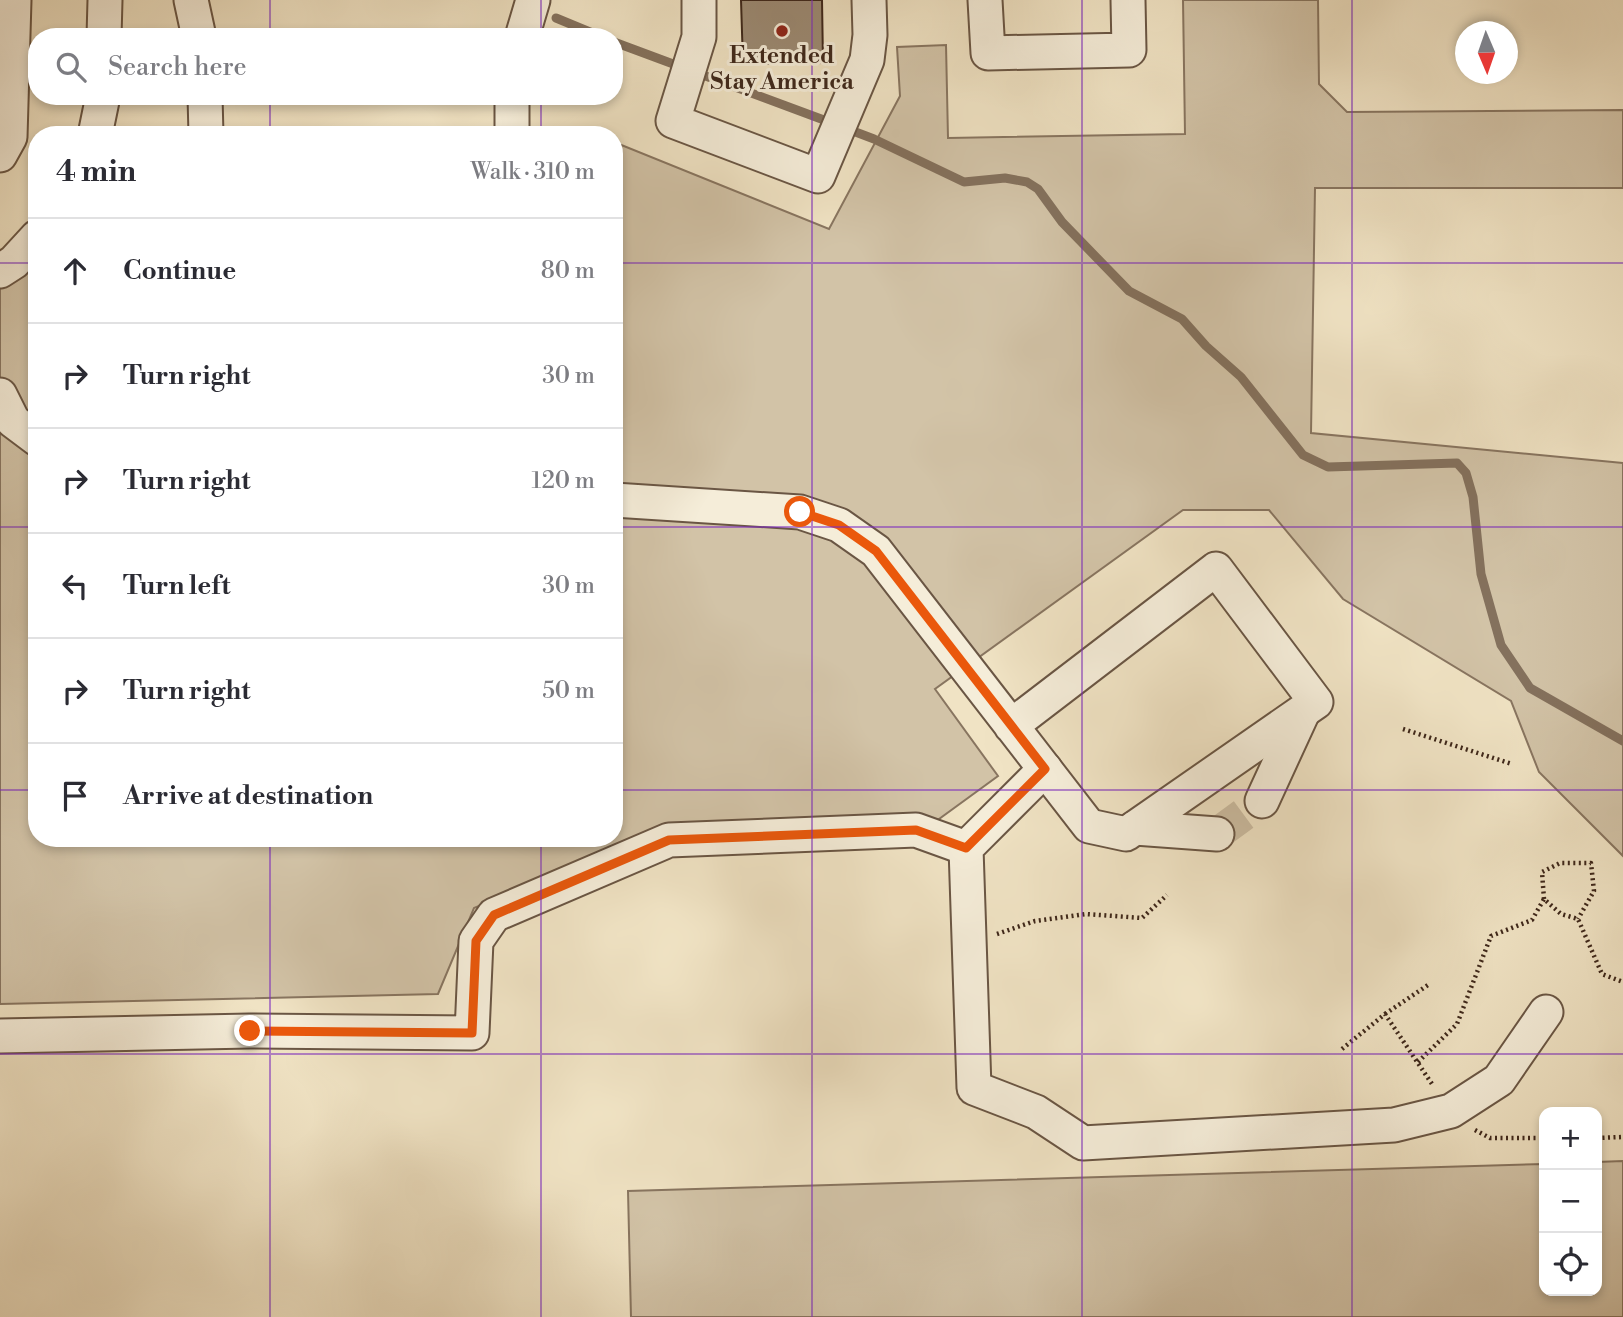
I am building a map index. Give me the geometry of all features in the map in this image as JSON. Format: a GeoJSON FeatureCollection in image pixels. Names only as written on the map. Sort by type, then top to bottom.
{"type":"FeatureCollection","features":[{"type":"Feature","properties":{"kind":"street"},"geometry":{"type":"LineString","coordinates":[[0,155],[10,138],[14,0]]}},
{"type":"Feature","properties":{"kind":"street"},"geometry":{"type":"LineString","coordinates":[[104,28],[105,0]]}},
{"type":"Feature","properties":{"kind":"street"},"geometry":{"type":"LineString","coordinates":[[191,0],[197,28]]}},
{"type":"Feature","properties":{"kind":"street"},"geometry":{"type":"LineString","coordinates":[[525,28],[533,0]]}},
{"type":"Feature","properties":{"kind":"street"},"geometry":{"type":"LineString","coordinates":[[699,0],[699,37],[673,121],[818,176],[867,60],[870,35],[869,0]]}},
{"type":"Feature","properties":{"kind":"street"},"geometry":{"type":"LineString","coordinates":[[985,0],[988,53],[1129,50],[1128,0]]}},
{"type":"Feature","properties":{"kind":"street"},"geometry":{"type":"LineString","coordinates":[[97,126],[101,105]]}},
{"type":"Feature","properties":{"kind":"street"},"geometry":{"type":"LineString","coordinates":[[205,105],[206,126]]}},
{"type":"Feature","properties":{"kind":"street"},"geometry":{"type":"LineString","coordinates":[[512,105],[512,126]]}},
{"type":"Feature","properties":{"kind":"street"},"geometry":{"type":"LineString","coordinates":[[0,271],[14,262],[28,247]]}},
{"type":"Feature","properties":{"kind":"street"},"geometry":{"type":"LineString","coordinates":[[0,395],[13,421],[28,432]]}},
{"type":"Feature","properties":{"kind":"street"},"geometry":{"type":"LineString","coordinates":[[623,501],[800,512],[839,525],[876,551],[1045,769],[1089,825],[1126,834],[1316,702],[1216,569],[1012,726]]}},
{"type":"Feature","properties":{"kind":"street"},"geometry":{"type":"LineString","coordinates":[[1262,801],[1303,712]]}},
{"type":"Feature","properties":{"kind":"street"},"geometry":{"type":"LineString","coordinates":[[1045,769],[966,848],[974,1088],[1036,1112],[1083,1143],[1394,1125],[1451,1111],[1499,1080],[1546,1012]]}},
{"type":"Feature","properties":{"kind":"street"},"geometry":{"type":"LineString","coordinates":[[1135,828],[1217,834]]}},
{"type":"Feature","properties":{"kind":"street"},"geometry":{"type":"LineString","coordinates":[[0,1036],[250,1031],[472,1033],[476,941],[494,915],[669,840],[916,830],[966,848]]}},
{"type":"Feature","properties":{"kind":"path"},"geometry":{"type":"LineString","coordinates":[[1403,729],[1512,764]]}},
{"type":"Feature","properties":{"kind":"path"},"geometry":{"type":"LineString","coordinates":[[1418,1062],[1457,1024],[1492,936],[1532,920],[1544,899],[1542,872],[1560,863],[1591,863],[1594,891],[1578,919]]}},
{"type":"Feature","properties":{"kind":"path"},"geometry":{"type":"LineString","coordinates":[[989,937],[1035,921],[1086,914],[1142,918],[1167,895]]}},
{"type":"Feature","properties":{"kind":"path"},"geometry":{"type":"LineString","coordinates":[[1544,899],[1561,914],[1578,919]]}},
{"type":"Feature","properties":{"kind":"path"},"geometry":{"type":"LineString","coordinates":[[1578,919],[1602,974],[1623,982]]}},
{"type":"Feature","properties":{"kind":"path"},"geometry":{"type":"LineString","coordinates":[[1342,1049],[1385,1014],[1428,985]]}},
{"type":"Feature","properties":{"kind":"path"},"geometry":{"type":"LineString","coordinates":[[1385,1014],[1435,1088]]}},
{"type":"Feature","properties":{"kind":"path"},"geometry":{"type":"LineString","coordinates":[[1469,1127],[1490,1138],[1539,1138]]}},
{"type":"Feature","properties":{"kind":"path"},"geometry":{"type":"LineString","coordinates":[[1602,1138],[1623,1137]]}},
{"type":"Feature","properties":{"kind":"shaded area"},"geometry":{"type":"Polygon","coordinates":[[[1183,0],[1318,0],[1319,84],[1347,112],[1623,110],[1623,188],[1315,188],[1311,433],[1623,463],[1623,856],[1539,772],[1511,701],[1343,599],[1269,510],[1183,510],[935,689],[998,776],[939,819],[674,824],[623,845],[623,146],[829,229],[900,96],[897,47],[946,45],[948,138],[1185,134],[1183,0]]]}},
{"type":"Feature","properties":{"kind":"shaded area"},"geometry":{"type":"Polygon","coordinates":[[[28,271],[28,847],[619,847],[474,908],[438,994],[0,1004],[0,287],[28,271]]]}},
{"type":"Feature","properties":{"kind":"shaded area"},"geometry":{"type":"Polygon","coordinates":[[[1623,1161],[1623,1317],[631,1317],[628,1191],[1539,1164],[1539,1296],[1602,1296],[1602,1162],[1623,1161]]]}},
{"type":"Feature","properties":{"kind":"building","name":"Extended Stay America"},"geometry":{"type":"Polygon","coordinates":[[[741,0],[822,0],[823,63],[743,64],[741,0]]]}},
{"type":"Feature","properties":{"kind":"waterway"},"geometry":{"type":"LineString","coordinates":[[556,18],[580,28]]}},
{"type":"Feature","properties":{"kind":"waterway"},"geometry":{"type":"LineString","coordinates":[[623,45],[832,123]]}},
{"type":"Feature","properties":{"kind":"waterway"},"geometry":{"type":"LineString","coordinates":[[845,128],[964,182],[1005,178],[1027,182],[1038,189],[1062,222],[1129,291],[1182,319],[1206,346],[1241,377],[1303,455],[1328,467],[1457,463],[1466,473],[1473,497],[1481,574],[1501,645],[1530,688],[1623,741]]}},
{"type":"Feature","properties":{"kind":"tunnel"},"geometry":{"type":"LineString","coordinates":[[1217,834],[1262,801]]}},
{"type":"Feature","properties":{"kind":"place","name":"Extended Stay America"},"geometry":{"type":"Point","coordinates":[782,31]}},
{"type":"Feature","properties":{"kind":"route"},"geometry":{"type":"LineString","coordinates":[[250,1031],[472,1033],[476,941],[494,915],[669,840],[916,830],[966,848],[1045,769],[876,551],[839,525],[800,512]]}}]}
